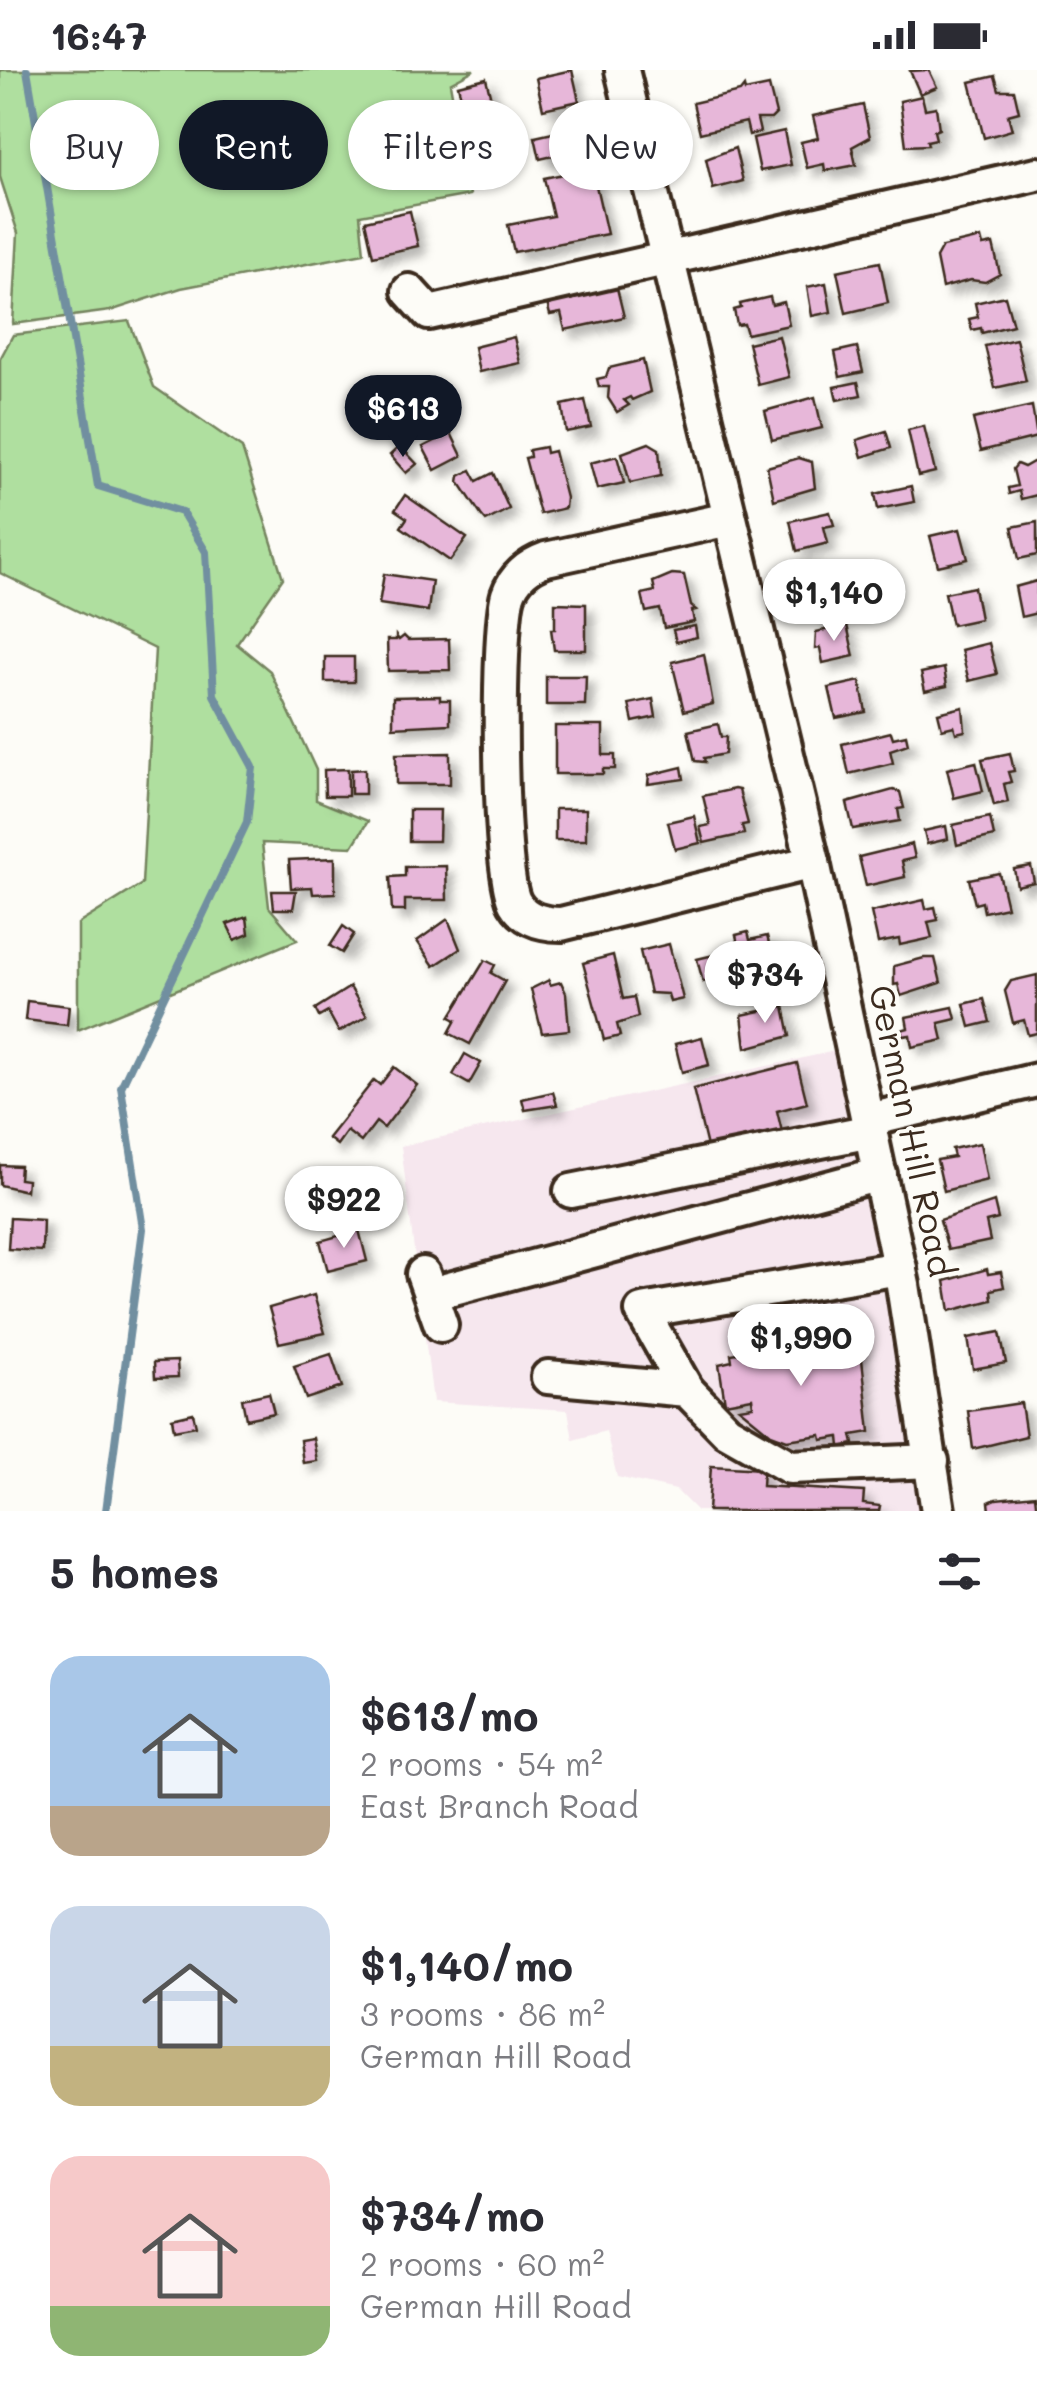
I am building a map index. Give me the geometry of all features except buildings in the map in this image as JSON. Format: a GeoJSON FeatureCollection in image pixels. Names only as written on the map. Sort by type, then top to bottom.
{"type":"FeatureCollection","features":[{"type":"Feature","properties":{"kind":"street","name":"German Hill Road"},"geometry":{"type":"LineString","coordinates":[[622,70],[813,862],[900,1268],[938,1511]]}},
{"type":"Feature","properties":{"kind":"street"},"geometry":{"type":"LineString","coordinates":[[409,291],[429,313],[1037,174]]}},
{"type":"Feature","properties":{"kind":"street"},"geometry":{"type":"LineString","coordinates":[[729,519],[532,564],[513,583],[503,624],[505,842],[516,905],[535,921],[561,924],[813,862]]}},
{"type":"Feature","properties":{"kind":"street"},"geometry":{"type":"LineString","coordinates":[[571,1191],[870,1126],[1037,1080]]}},
{"type":"Feature","properties":{"kind":"street"},"geometry":{"type":"LineString","coordinates":[[431,1298],[880,1174]]}},
{"type":"Feature","properties":{"kind":"street"},"geometry":{"type":"LineString","coordinates":[[900,1268],[642,1311],[687,1390],[727,1430],[790,1467],[932,1461]]}},
{"type":"Feature","properties":{"kind":"street"},"geometry":{"type":"LineString","coordinates":[[548,1377],[687,1390]]}},
{"type":"Feature","properties":{"kind":"shaded area"},"geometry":{"type":"Polygon","coordinates":[[[835,1051],[888,1287],[920,1511],[697,1511],[676,1490],[617,1477],[606,1431],[573,1440],[568,1410],[433,1402],[401,1146],[835,1051]]]}},
{"type":"Feature","properties":{"kind":"green space"},"geometry":{"type":"Polygon","coordinates":[[[0,70],[474,70],[450,83],[453,100],[348,100],[348,190],[469,190],[470,195],[360,215],[364,253],[181,288],[110,311],[13,324],[18,233],[0,177],[0,70]]]}},
{"type":"Feature","properties":{"kind":"green space"},"geometry":{"type":"Polygon","coordinates":[[[129,321],[154,387],[242,448],[283,578],[237,644],[270,671],[316,770],[316,800],[368,821],[352,847],[262,843],[269,907],[297,940],[78,1030],[78,924],[142,884],[155,649],[0,573],[0,359],[13,335],[129,321]]]}},
{"type":"Feature","properties":{"kind":"waterway"},"geometry":{"type":"LineString","coordinates":[[27,70],[98,486],[182,512],[206,552],[214,695],[253,767],[247,822],[121,1087],[143,1229],[106,1511]]}}]}
